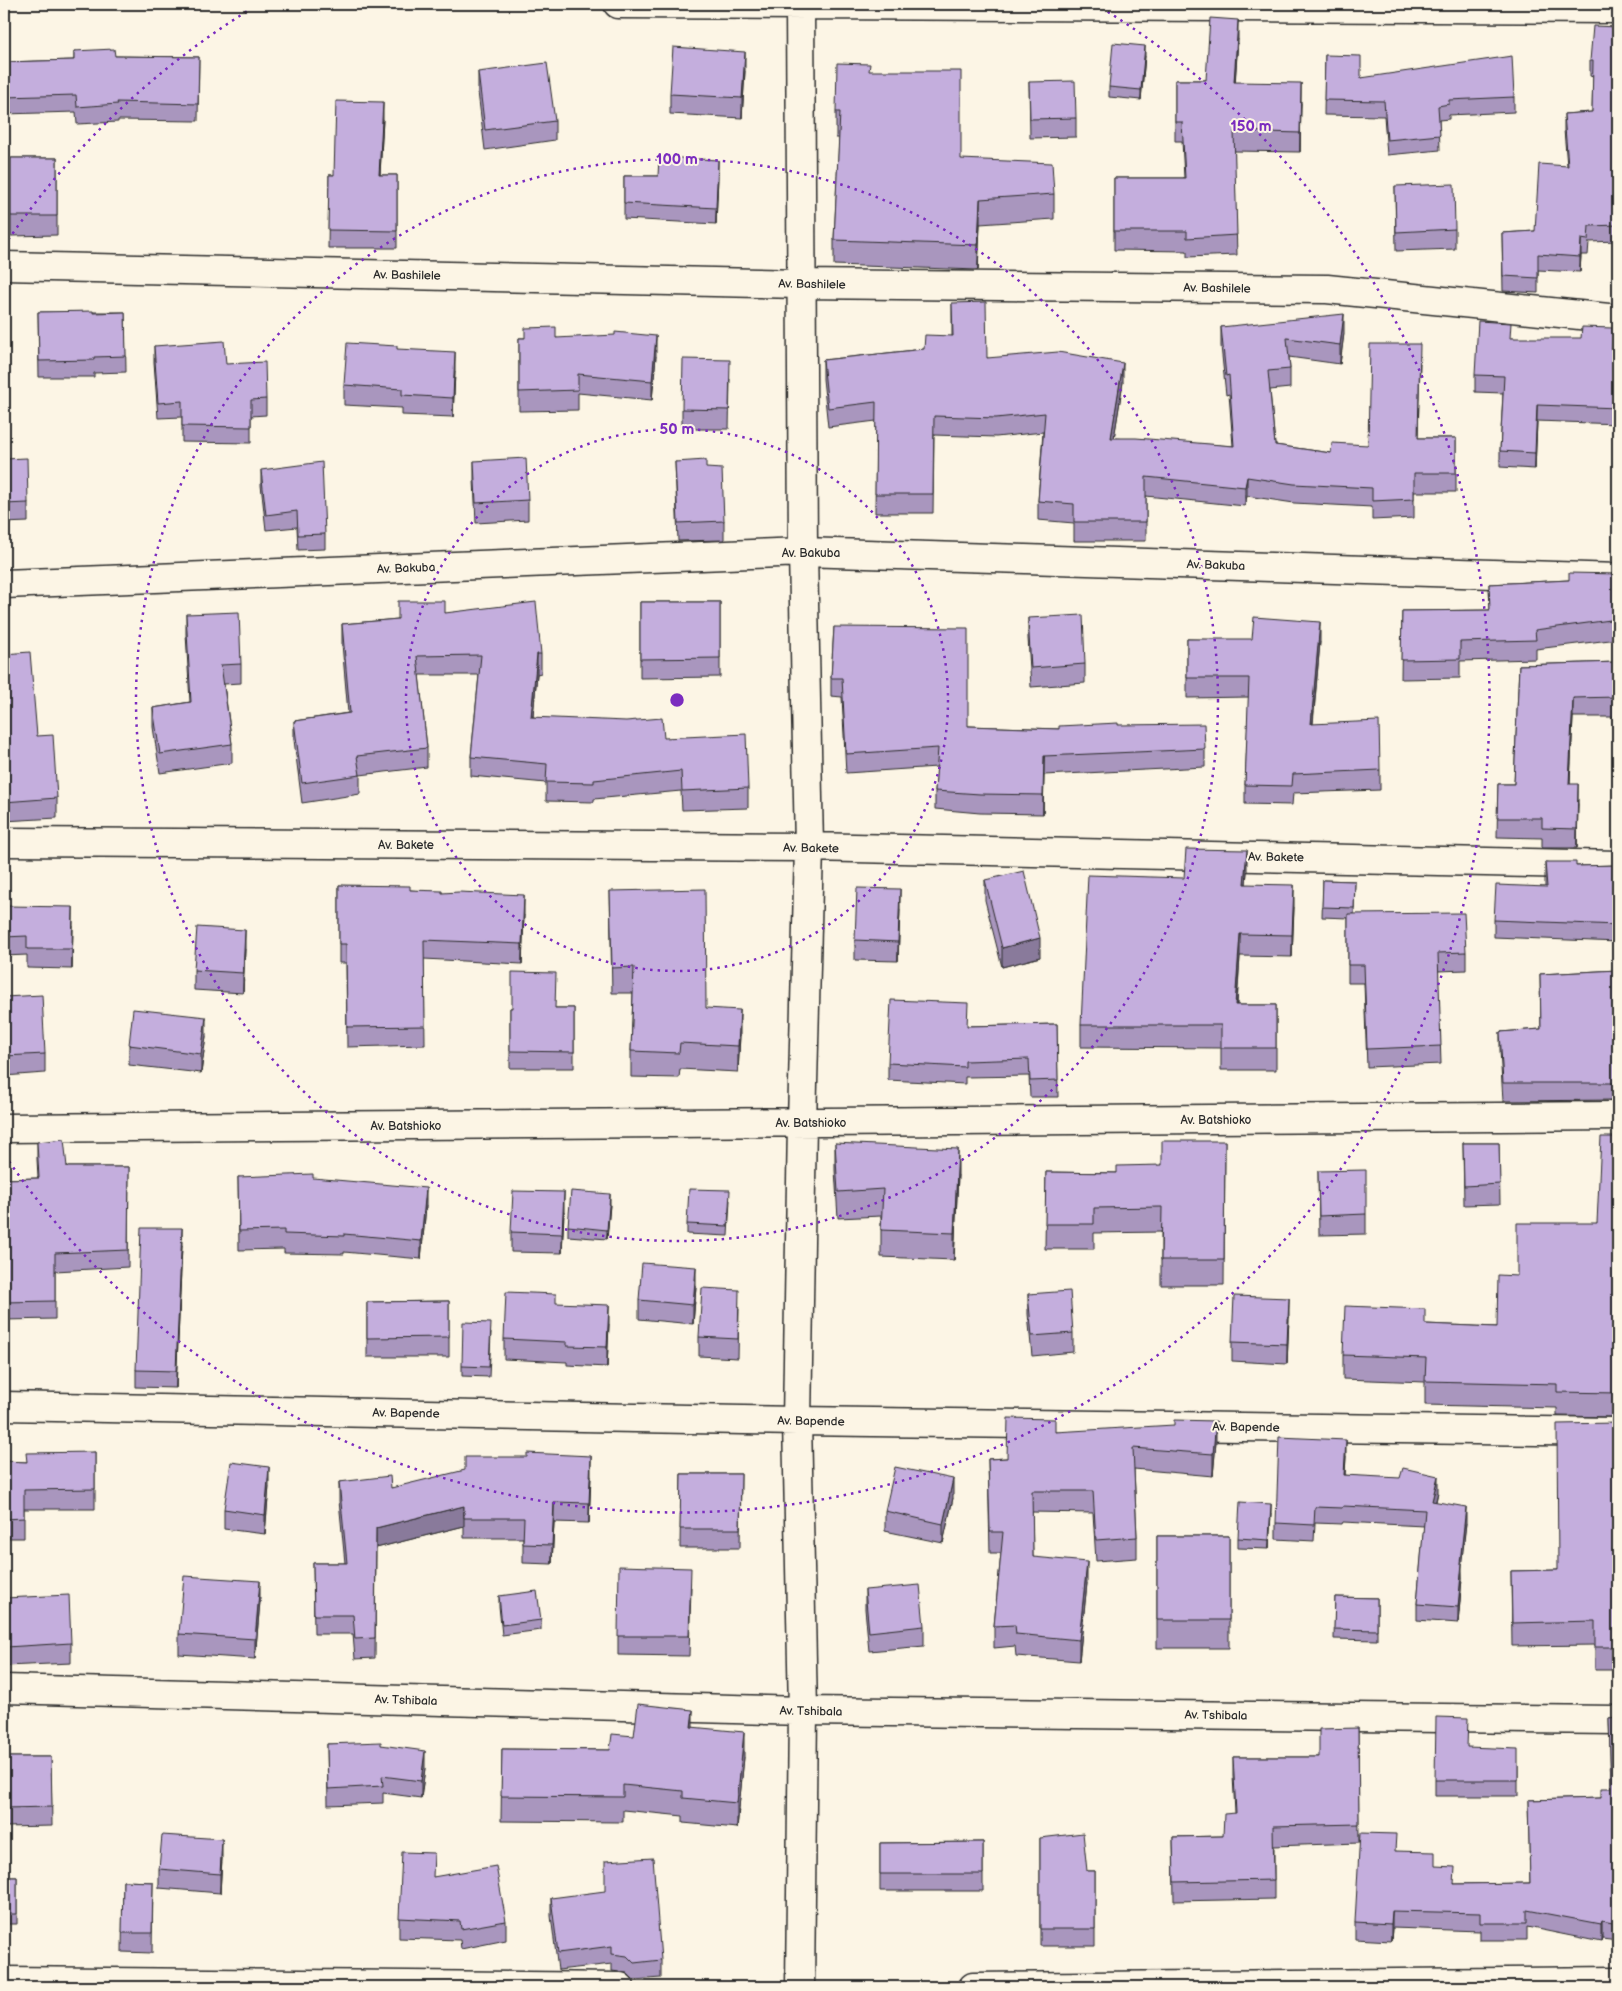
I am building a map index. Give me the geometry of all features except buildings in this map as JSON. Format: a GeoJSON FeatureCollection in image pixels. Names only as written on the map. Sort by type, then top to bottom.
{"type":"FeatureCollection","features":[{"type":"Feature","properties":{"kind":"street"},"geometry":{"type":"LineString","coordinates":[[618,4],[1618,9]]}},
{"type":"Feature","properties":{"kind":"street"},"geometry":{"type":"LineString","coordinates":[[800,5],[802,552],[809,847],[797,1421],[803,1711],[800,1987]]}},
{"type":"Feature","properties":{"kind":"street","name":"Av. Bashilele"},"geometry":{"type":"LineString","coordinates":[[4,266],[800,284],[1326,289],[1618,319]]}},
{"type":"Feature","properties":{"kind":"street","name":"Av. Bakuba"},"geometry":{"type":"LineString","coordinates":[[4,584],[802,552],[1618,578]]}},
{"type":"Feature","properties":{"kind":"street","name":"Av. Bakete"},"geometry":{"type":"LineString","coordinates":[[4,842],[809,847],[1618,865]]}},
{"type":"Feature","properties":{"kind":"street","name":"Av. Batshioko"},"geometry":{"type":"LineString","coordinates":[[4,1128],[1618,1116]]}},
{"type":"Feature","properties":{"kind":"street","name":"Av. Bapende"},"geometry":{"type":"LineString","coordinates":[[4,1406],[797,1421],[1618,1432]]}},
{"type":"Feature","properties":{"kind":"street","name":"Av. Tshibala"},"geometry":{"type":"LineString","coordinates":[[4,1689],[803,1711],[1618,1720]]}},
{"type":"Feature","properties":{"kind":"street"},"geometry":{"type":"LineString","coordinates":[[4,1981],[620,1987]]}},
{"type":"Feature","properties":{"kind":"street"},"geometry":{"type":"LineString","coordinates":[[973,1987],[1618,1981]]}}]}
